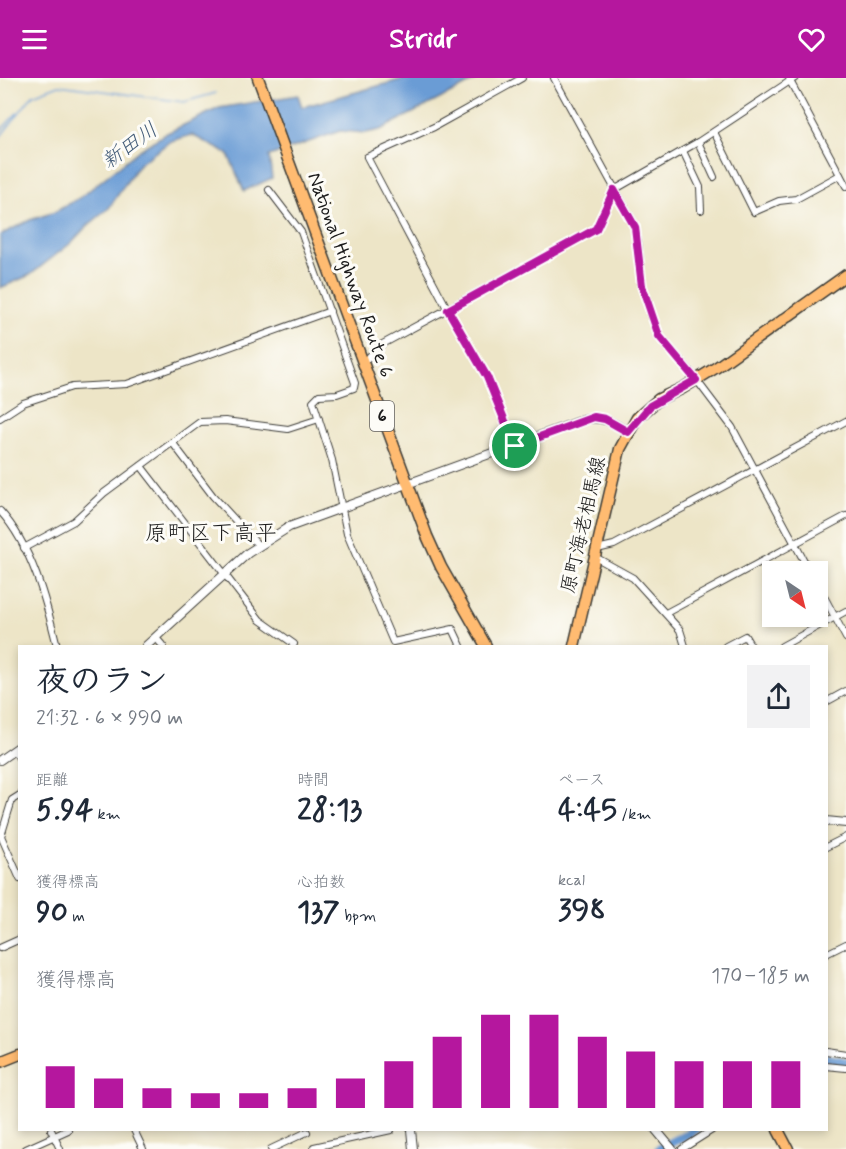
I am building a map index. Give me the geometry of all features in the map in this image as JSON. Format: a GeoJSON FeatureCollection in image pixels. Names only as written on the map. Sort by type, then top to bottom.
{"type":"FeatureCollection","features":[{"type":"Feature","properties":{"kind":"main road","name":"National Highway Route 6"},"geometry":{"type":"LineString","coordinates":[[260,83],[407,484],[441,567],[481,645]]}},
{"type":"Feature","properties":{"kind":"main road","name":"原町海老相馬線"},"geometry":{"type":"LineString","coordinates":[[574,645],[617,460],[628,432],[650,406],[696,380],[846,275]]}},
{"type":"Feature","properties":{"kind":"main road"},"geometry":{"type":"LineString","coordinates":[[0,1062],[18,1056]]}},
{"type":"Feature","properties":{"kind":"main road"},"geometry":{"type":"LineString","coordinates":[[779,1131],[788,1149]]}},
{"type":"Feature","properties":{"kind":"street"},"geometry":{"type":"LineString","coordinates":[[515,446],[487,377],[448,310],[367,157],[434,127],[522,78]]}},
{"type":"Feature","properties":{"kind":"street"},"geometry":{"type":"LineString","coordinates":[[554,78],[635,227],[642,286],[659,336],[732,427],[804,561]]}},
{"type":"Feature","properties":{"kind":"street"},"geometry":{"type":"LineString","coordinates":[[368,358],[374,349],[596,229],[614,190],[714,132],[791,79],[846,186]]}},
{"type":"Feature","properties":{"kind":"street"},"geometry":{"type":"LineString","coordinates":[[714,132],[754,212],[778,201],[796,199],[840,175]]}},
{"type":"Feature","properties":{"kind":"street"},"geometry":{"type":"LineString","coordinates":[[698,142],[714,177]]}},
{"type":"Feature","properties":{"kind":"street"},"geometry":{"type":"LineString","coordinates":[[683,151],[700,187],[701,210]]}},
{"type":"Feature","properties":{"kind":"street"},"geometry":{"type":"LineString","coordinates":[[269,190],[301,232],[352,365],[354,388],[314,398],[332,460],[346,534],[393,642],[453,629],[461,645]]}},
{"type":"Feature","properties":{"kind":"street"},"geometry":{"type":"LineString","coordinates":[[0,418],[23,403],[72,387],[127,384],[330,311]]}},
{"type":"Feature","properties":{"kind":"street"},"geometry":{"type":"LineString","coordinates":[[147,645],[258,545],[289,527],[594,417],[605,419],[628,432]]}},
{"type":"Feature","properties":{"kind":"street"},"geometry":{"type":"LineString","coordinates":[[24,548],[74,520],[104,493],[200,422],[225,421],[288,429],[319,419]]}},
{"type":"Feature","properties":{"kind":"street"},"geometry":{"type":"LineString","coordinates":[[685,645],[680,630],[633,578],[596,553],[846,420]]}},
{"type":"Feature","properties":{"kind":"street"},"geometry":{"type":"LineString","coordinates":[[171,442],[213,496],[258,545]]}},
{"type":"Feature","properties":{"kind":"street"},"geometry":{"type":"LineString","coordinates":[[141,466],[260,620],[294,645]]}},
{"type":"Feature","properties":{"kind":"street"},"geometry":{"type":"LineString","coordinates":[[0,511],[12,524],[24,548],[48,611],[57,645]]}},
{"type":"Feature","properties":{"kind":"street"},"geometry":{"type":"LineString","coordinates":[[666,613],[846,516]]}},
{"type":"Feature","properties":{"kind":"street"},"geometry":{"type":"LineString","coordinates":[[828,604],[846,638]]}},
{"type":"Feature","properties":{"kind":"street"},"geometry":{"type":"LineString","coordinates":[[784,645],[846,611]]}},
{"type":"Feature","properties":{"kind":"street"},"geometry":{"type":"LineString","coordinates":[[728,645],[745,636],[750,645]]}},
{"type":"Feature","properties":{"kind":"street"},"geometry":{"type":"LineString","coordinates":[[156,638],[162,645]]}},
{"type":"Feature","properties":{"kind":"street"},"geometry":{"type":"LineString","coordinates":[[828,701],[846,691]]}},
{"type":"Feature","properties":{"kind":"street"},"geometry":{"type":"LineString","coordinates":[[0,760],[17,748]]}},
{"type":"Feature","properties":{"kind":"street"},"geometry":{"type":"LineString","coordinates":[[18,796],[12,800],[1,836],[18,874]]}},
{"type":"Feature","properties":{"kind":"street"},"geometry":{"type":"LineString","coordinates":[[828,822],[846,823]]}},
{"type":"Feature","properties":{"kind":"street"},"geometry":{"type":"LineString","coordinates":[[828,847],[846,837]]}},
{"type":"Feature","properties":{"kind":"street"},"geometry":{"type":"LineString","coordinates":[[0,948],[18,940]]}},
{"type":"Feature","properties":{"kind":"street"},"geometry":{"type":"LineString","coordinates":[[828,953],[846,944]]}},
{"type":"Feature","properties":{"kind":"street"},"geometry":{"type":"LineString","coordinates":[[828,1051],[846,1054]]}},
{"type":"Feature","properties":{"kind":"street"},"geometry":{"type":"LineString","coordinates":[[828,1066],[846,1068]]}},
{"type":"Feature","properties":{"kind":"street"},"geometry":{"type":"LineString","coordinates":[[134,1131],[143,1149]]}},
{"type":"Feature","properties":{"kind":"street"},"geometry":{"type":"LineString","coordinates":[[271,1149],[307,1131],[314,1148],[387,1131]]}},
{"type":"Feature","properties":{"kind":"street"},"geometry":{"type":"LineString","coordinates":[[411,1131],[413,1149]]}},
{"type":"Feature","properties":{"kind":"street"},"geometry":{"type":"LineString","coordinates":[[682,1149],[710,1131]]}},
{"type":"Feature","properties":{"kind":"street"},"geometry":{"type":"LineString","coordinates":[[658,1132],[672,1149]]}},
{"type":"Feature","properties":{"kind":"street"},"geometry":{"type":"LineString","coordinates":[[26,1149],[53,1133],[60,1149]]}},
{"type":"Feature","properties":{"kind":"water"},"geometry":{"type":"Polygon","coordinates":[[[407,78],[480,78],[380,130],[366,133],[340,131],[269,156],[272,178],[244,191],[228,154],[192,135],[171,141],[139,164],[109,208],[71,243],[30,275],[0,288],[0,235],[30,220],[55,212],[81,197],[139,150],[165,134],[219,108],[298,95],[302,107],[407,78]]]}},
{"type":"Feature","properties":{"kind":"waterway"},"geometry":{"type":"LineString","coordinates":[[0,137],[33,95],[59,85],[184,102],[216,93]]}},
{"type":"Feature","properties":{"kind":"waterway"},"geometry":{"type":"LineString","coordinates":[[0,131],[17,113]]}},
{"type":"Feature","properties":{"kind":"waterway"},"geometry":{"type":"LineString","coordinates":[[828,1058],[846,1062]]}},
{"type":"Feature","properties":{"kind":"waterway"},"geometry":{"type":"LineString","coordinates":[[659,1149],[693,1131]]}},
{"type":"Feature","properties":{"kind":"district","name":"原町区下高平"},"geometry":{"type":"Point","coordinates":[211,534]}},
{"type":"Feature","properties":{"kind":"route"},"geometry":{"type":"LineString","coordinates":[[614,190],[635,227],[642,286],[655,327],[659,336],[690,370],[696,380],[659,399],[637,418],[628,432],[605,419],[594,417],[515,446],[487,377],[448,310],[596,229],[608,198],[614,190]]}},
{"type":"Feature","properties":{"kind":"water label","name":"新田川"},"geometry":{"type":"Point","coordinates":[130,146]}}]}
